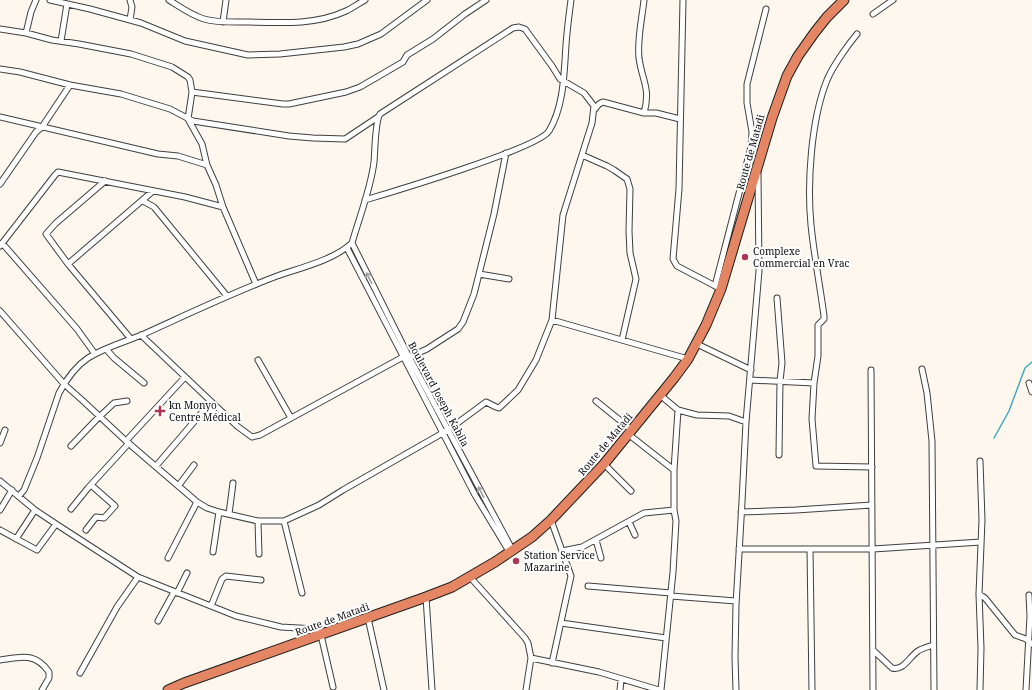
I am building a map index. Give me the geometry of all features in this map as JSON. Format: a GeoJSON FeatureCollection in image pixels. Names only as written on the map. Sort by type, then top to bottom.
{"type":"FeatureCollection","features":[{"type":"Feature","properties":{"kind":"highway","name":"Route de Matadi"},"geometry":{"type":"LineString","coordinates":[[168,690],[426,597],[452,586],[511,552],[551,520],[604,464],[688,359],[697,344],[718,287],[772,118],[787,76],[798,56],[827,16],[844,0]]}},
{"type":"Feature","properties":{"kind":"street"},"geometry":{"type":"LineString","coordinates":[[26,33],[31,12],[36,0]]}},
{"type":"Feature","properties":{"kind":"street"},"geometry":{"type":"LineString","coordinates":[[50,0],[130,20],[146,25],[178,39],[228,52],[248,55],[280,54],[344,47],[364,42],[381,34],[427,0]]}},
{"type":"Feature","properties":{"kind":"street"},"geometry":{"type":"LineString","coordinates":[[130,0],[132,7],[130,20]]}},
{"type":"Feature","properties":{"kind":"street"},"geometry":{"type":"LineString","coordinates":[[169,0],[195,15],[209,20],[222,22],[288,23],[307,21],[346,11],[365,0]]}},
{"type":"Feature","properties":{"kind":"street"},"geometry":{"type":"LineString","coordinates":[[222,22],[226,0]]}},
{"type":"Feature","properties":{"kind":"street"},"geometry":{"type":"LineString","coordinates":[[192,92],[289,104],[346,92],[360,87],[403,62],[407,55],[433,39],[486,0]]}},
{"type":"Feature","properties":{"kind":"street"},"geometry":{"type":"LineString","coordinates":[[365,200],[455,172],[506,153],[539,139],[548,133],[555,120],[563,80],[571,0]]}},
{"type":"Feature","properties":{"kind":"street"},"geometry":{"type":"LineString","coordinates":[[644,0],[639,43],[639,58],[647,88],[647,102],[644,113]]}},
{"type":"Feature","properties":{"kind":"street"},"geometry":{"type":"LineString","coordinates":[[683,0],[679,190],[673,259],[677,266],[718,287],[751,147],[752,132],[747,103],[747,84],[766,9]]}},
{"type":"Feature","properties":{"kind":"street"},"geometry":{"type":"LineString","coordinates":[[873,14],[893,0]]}},
{"type":"Feature","properties":{"kind":"street"},"geometry":{"type":"LineString","coordinates":[[61,41],[67,4]]}},
{"type":"Feature","properties":{"kind":"street"},"geometry":{"type":"LineString","coordinates":[[188,119],[289,136],[345,139],[350,137],[380,114],[514,28],[522,27],[525,29],[560,79],[584,93],[594,106],[595,110]]}},
{"type":"Feature","properties":{"kind":"street"},"geometry":{"type":"LineString","coordinates":[[0,29],[121,52],[172,67],[188,77],[190,80],[192,92],[188,119]]}},
{"type":"Feature","properties":{"kind":"street"},"geometry":{"type":"LineString","coordinates":[[857,34],[827,79],[818,107],[810,162],[811,226],[824,316],[818,327],[818,356],[814,383],[812,419],[815,465],[817,467],[872,467]]}},
{"type":"Feature","properties":{"kind":"street"},"geometry":{"type":"LineString","coordinates":[[0,69],[20,72],[70,85],[121,94],[170,109],[184,115],[188,119],[202,144],[207,164],[223,207],[256,284]]}},
{"type":"Feature","properties":{"kind":"street"},"geometry":{"type":"LineString","coordinates":[[0,184],[36,132],[42,127],[70,85]]}},
{"type":"Feature","properties":{"kind":"street"},"geometry":{"type":"LineString","coordinates":[[0,311],[64,384],[127,442],[197,502],[207,508],[219,512],[258,521],[284,521],[319,506],[343,490],[445,431],[486,402],[499,408],[518,390],[536,360],[552,320],[564,215],[595,110],[599,104],[603,102],[644,113],[656,113],[680,119]]}},
{"type":"Feature","properties":{"kind":"street"},"geometry":{"type":"LineString","coordinates":[[0,117],[158,154],[178,156],[207,164]]}},
{"type":"Feature","properties":{"kind":"street"},"geometry":{"type":"LineString","coordinates":[[19,496],[24,490],[37,458],[56,402],[64,384],[82,362],[95,354],[142,335],[227,296],[324,259],[347,248],[352,243],[365,200],[373,166],[378,117]]}},
{"type":"Feature","properties":{"kind":"street"},"geometry":{"type":"LineString","coordinates":[[142,335],[211,402],[252,437],[260,435],[403,357],[409,358],[426,349],[458,329],[463,322],[474,294],[494,214],[506,153]]}},
{"type":"Feature","properties":{"kind":"street"},"geometry":{"type":"LineString","coordinates":[[582,155],[614,170],[626,179],[630,189],[630,253],[636,279],[622,340]]}},
{"type":"Feature","properties":{"kind":"street"},"geometry":{"type":"LineString","coordinates":[[736,690],[736,601],[746,422],[759,271],[758,164]]}},
{"type":"Feature","properties":{"kind":"street"},"geometry":{"type":"LineString","coordinates":[[95,354],[77,329],[1,245],[57,173],[62,172],[185,197],[223,207]]}},
{"type":"Feature","properties":{"kind":"street"},"geometry":{"type":"LineString","coordinates":[[105,181],[46,232],[46,236],[131,339]]}},
{"type":"Feature","properties":{"kind":"street"},"geometry":{"type":"LineString","coordinates":[[68,264],[153,191]]}},
{"type":"Feature","properties":{"kind":"street"},"geometry":{"type":"LineString","coordinates":[[143,201],[154,207],[227,296]]}},
{"type":"Feature","properties":{"kind":"street","name":"Boulevard Joseph Kabila"},"geometry":{"type":"LineString","coordinates":[[352,243],[445,431]]}},
{"type":"Feature","properties":{"kind":"street","name":"Boulevard Joseph Kabila"},"geometry":{"type":"LineString","coordinates":[[347,248],[403,357],[511,552]]}},
{"type":"Feature","properties":{"kind":"street"},"geometry":{"type":"LineString","coordinates":[[479,274],[509,278]]}},
{"type":"Feature","properties":{"kind":"street"},"geometry":{"type":"LineString","coordinates":[[777,298],[782,350],[779,455]]}},
{"type":"Feature","properties":{"kind":"street"},"geometry":{"type":"LineString","coordinates":[[552,320],[688,359]]}},
{"type":"Feature","properties":{"kind":"street"},"geometry":{"type":"LineString","coordinates":[[697,344],[751,370]]}},
{"type":"Feature","properties":{"kind":"street"},"geometry":{"type":"LineString","coordinates":[[106,349],[114,358],[144,383]]}},
{"type":"Feature","properties":{"kind":"street"},"geometry":{"type":"LineString","coordinates":[[258,360],[291,418]]}},
{"type":"Feature","properties":{"kind":"street"},"geometry":{"type":"LineString","coordinates":[[871,370],[873,690]]}},
{"type":"Feature","properties":{"kind":"street"},"geometry":{"type":"LineString","coordinates":[[922,370],[927,393],[932,442],[934,690]]}},
{"type":"Feature","properties":{"kind":"street"},"geometry":{"type":"LineString","coordinates":[[71,509],[127,442],[185,377]]}},
{"type":"Feature","properties":{"kind":"street"},"geometry":{"type":"LineString","coordinates":[[750,380],[814,383]]}},
{"type":"Feature","properties":{"kind":"street"},"geometry":{"type":"LineString","coordinates":[[1028,383],[1032,392]]}},
{"type":"Feature","properties":{"kind":"street"},"geometry":{"type":"LineString","coordinates":[[660,395],[678,410],[697,415],[729,416],[746,422]]}},
{"type":"Feature","properties":{"kind":"street"},"geometry":{"type":"LineString","coordinates":[[71,446],[114,403],[127,401]]}},
{"type":"Feature","properties":{"kind":"street"},"geometry":{"type":"LineString","coordinates":[[596,401],[674,470]]}},
{"type":"Feature","properties":{"kind":"street"},"geometry":{"type":"LineString","coordinates":[[156,466],[211,402]]}},
{"type":"Feature","properties":{"kind":"street"},"geometry":{"type":"LineString","coordinates":[[530,658],[599,672],[660,690],[671,595],[676,521],[674,510],[674,470],[678,410]]}},
{"type":"Feature","properties":{"kind":"street"},"geometry":{"type":"LineString","coordinates":[[0,443],[5,430]]}},
{"type":"Feature","properties":{"kind":"street"},"geometry":{"type":"LineString","coordinates":[[980,461],[982,520],[979,594],[981,648],[980,690]]}},
{"type":"Feature","properties":{"kind":"street"},"geometry":{"type":"LineString","coordinates":[[604,464],[631,491]]}},
{"type":"Feature","properties":{"kind":"street"},"geometry":{"type":"LineString","coordinates":[[179,485],[194,465]]}},
{"type":"Feature","properties":{"kind":"street"},"geometry":{"type":"LineString","coordinates":[[0,481],[35,510],[138,577],[236,616],[290,628],[316,629],[321,635],[333,687]]}},
{"type":"Feature","properties":{"kind":"street"},"geometry":{"type":"LineString","coordinates":[[229,514],[233,482]]}},
{"type":"Feature","properties":{"kind":"street"},"geometry":{"type":"LineString","coordinates":[[86,530],[96,517],[104,518],[115,506],[91,484]]}},
{"type":"Feature","properties":{"kind":"street"},"geometry":{"type":"LineString","coordinates":[[0,510],[12,490]]}},
{"type":"Feature","properties":{"kind":"street"},"geometry":{"type":"LineString","coordinates":[[168,558],[197,502]]}},
{"type":"Feature","properties":{"kind":"street"},"geometry":{"type":"LineString","coordinates":[[741,512],[872,506]]}},
{"type":"Feature","properties":{"kind":"street"},"geometry":{"type":"LineString","coordinates":[[16,539],[35,510]]}},
{"type":"Feature","properties":{"kind":"street"},"geometry":{"type":"LineString","coordinates":[[562,551],[582,547],[644,513],[674,510]]}},
{"type":"Feature","properties":{"kind":"street"},"geometry":{"type":"LineString","coordinates":[[212,552],[219,512]]}},
{"type":"Feature","properties":{"kind":"street"},"geometry":{"type":"LineString","coordinates":[[551,520],[571,576],[552,663]]}},
{"type":"Feature","properties":{"kind":"street"},"geometry":{"type":"LineString","coordinates":[[258,521],[259,554]]}},
{"type":"Feature","properties":{"kind":"street"},"geometry":{"type":"LineString","coordinates":[[284,521],[302,593]]}},
{"type":"Feature","properties":{"kind":"street"},"geometry":{"type":"LineString","coordinates":[[629,522],[635,535]]}},
{"type":"Feature","properties":{"kind":"street"},"geometry":{"type":"LineString","coordinates":[[0,530],[37,550],[56,524]]}},
{"type":"Feature","properties":{"kind":"street"},"geometry":{"type":"LineString","coordinates":[[596,540],[601,558]]}},
{"type":"Feature","properties":{"kind":"street"},"geometry":{"type":"LineString","coordinates":[[739,549],[873,549],[981,542]]}},
{"type":"Feature","properties":{"kind":"street"},"geometry":{"type":"LineString","coordinates":[[810,549],[812,690]]}},
{"type":"Feature","properties":{"kind":"street"},"geometry":{"type":"LineString","coordinates":[[158,621],[187,573]]}},
{"type":"Feature","properties":{"kind":"street"},"geometry":{"type":"LineString","coordinates":[[211,606],[222,579],[226,576],[261,580]]}},
{"type":"Feature","properties":{"kind":"street"},"geometry":{"type":"LineString","coordinates":[[80,673],[117,607],[138,577]]}},
{"type":"Feature","properties":{"kind":"street"},"geometry":{"type":"LineString","coordinates":[[470,577],[528,643],[530,658],[526,690]]}},
{"type":"Feature","properties":{"kind":"street"},"geometry":{"type":"LineString","coordinates":[[588,586],[736,601]]}},
{"type":"Feature","properties":{"kind":"street"},"geometry":{"type":"LineString","coordinates":[[979,594],[985,598],[1015,635],[1030,642]]}},
{"type":"Feature","properties":{"kind":"street"},"geometry":{"type":"LineString","coordinates":[[1026,690],[1031,617],[1029,595]]}},
{"type":"Feature","properties":{"kind":"street"},"geometry":{"type":"LineString","coordinates":[[426,597],[430,637],[432,690]]}},
{"type":"Feature","properties":{"kind":"street"},"geometry":{"type":"LineString","coordinates":[[368,618],[384,690]]}},
{"type":"Feature","properties":{"kind":"street"},"geometry":{"type":"LineString","coordinates":[[561,623],[666,638]]}},
{"type":"Feature","properties":{"kind":"street"},"geometry":{"type":"LineString","coordinates":[[873,650],[892,668],[896,669],[904,666],[916,652],[934,645]]}},
{"type":"Feature","properties":{"kind":"street"},"geometry":{"type":"LineString","coordinates":[[0,660],[26,656],[40,662],[49,672],[49,678],[42,690]]}},
{"type":"Feature","properties":{"kind":"street"},"geometry":{"type":"LineString","coordinates":[[620,690],[622,680]]}},
{"type":"Feature","properties":{"kind":"waterway"},"geometry":{"type":"LineString","coordinates":[[994,438],[1009,411],[1025,368],[1032,362]]}},
{"type":"Feature","properties":{"kind":"place","name":"Complexe Commercial en Vrac"},"geometry":{"type":"Point","coordinates":[745,257]}},
{"type":"Feature","properties":{"kind":"place","name":"kn Monyo Centre Médical"},"geometry":{"type":"Point","coordinates":[160,411]}},
{"type":"Feature","properties":{"kind":"place","name":"Station Service Mazarine"},"geometry":{"type":"Point","coordinates":[516,561]}}]}
